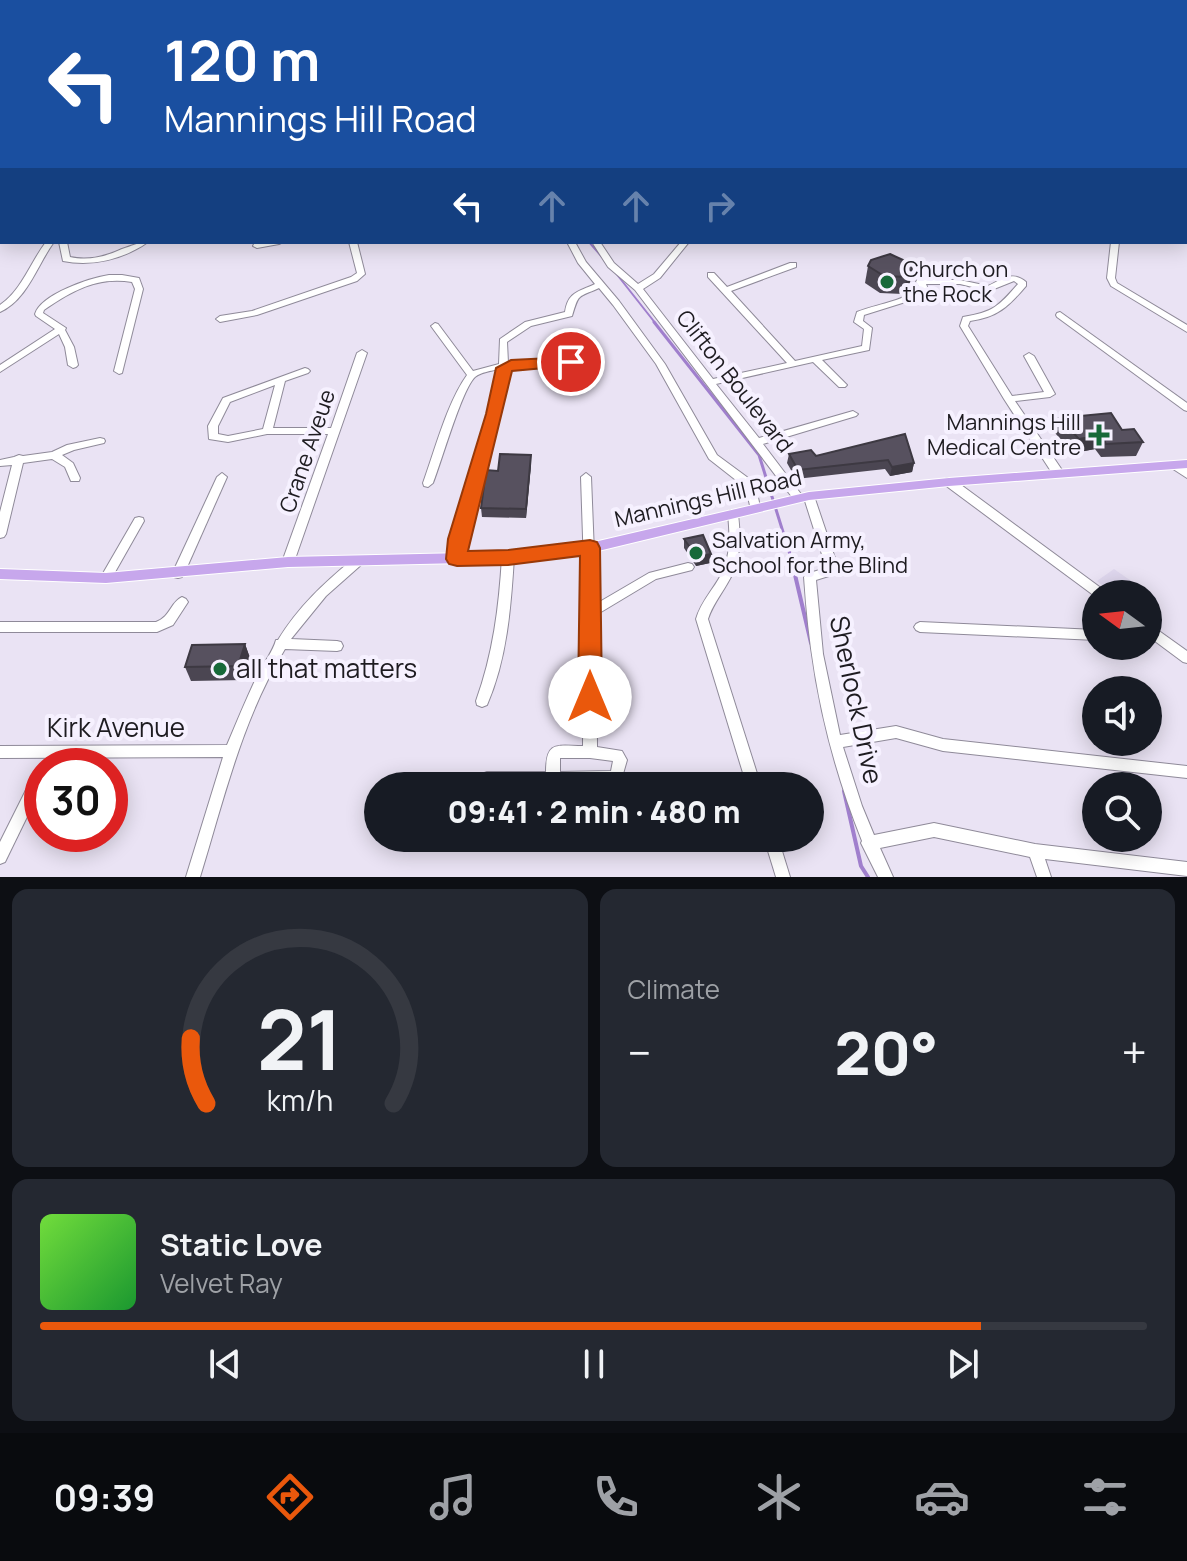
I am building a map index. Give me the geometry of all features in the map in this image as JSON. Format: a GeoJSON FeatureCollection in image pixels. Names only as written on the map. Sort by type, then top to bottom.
{"type":"FeatureCollection","features":[{"type":"Feature","properties":{"kind":"main road","name":"Mannings Hill Road"},"geometry":{"type":"LineString","coordinates":[[0,574],[106,578],[288,562],[508,557],[590,548],[800,498],[949,482],[1181,464]]}},
{"type":"Feature","properties":{"kind":"street"},"geometry":{"type":"LineString","coordinates":[[0,309],[18,297],[36,260],[48,244]]}},
{"type":"Feature","properties":{"kind":"street"},"geometry":{"type":"LineString","coordinates":[[63,244],[66,259],[89,261],[115,255],[140,244]]}},
{"type":"Feature","properties":{"kind":"street"},"geometry":{"type":"LineString","coordinates":[[220,319],[254,313],[354,279],[361,274],[361,268],[354,244]]}},
{"type":"Feature","properties":{"kind":"street"},"geometry":{"type":"LineString","coordinates":[[572,244],[582,263],[660,364],[713,457],[751,486],[755,507]]}},
{"type":"Feature","properties":{"kind":"street","name":"Clifton Boulevard"},"geometry":{"type":"LineString","coordinates":[[597,244],[611,265],[638,288],[800,498]]}},
{"type":"Feature","properties":{"kind":"street"},"geometry":{"type":"LineString","coordinates":[[638,288],[657,276],[683,244]]}},
{"type":"Feature","properties":{"kind":"street"},"geometry":{"type":"LineString","coordinates":[[1115,244],[1111,278],[1114,284],[1187,329]]}},
{"type":"Feature","properties":{"kind":"street"},"geometry":{"type":"LineString","coordinates":[[89,261],[91,280]]}},
{"type":"Feature","properties":{"kind":"street"},"geometry":{"type":"LineString","coordinates":[[726,290],[793,265]]}},
{"type":"Feature","properties":{"kind":"street"},"geometry":{"type":"LineString","coordinates":[[711,275],[793,364]]}},
{"type":"Feature","properties":{"kind":"street"},"geometry":{"type":"LineString","coordinates":[[73,365],[70,345],[62,328],[39,314],[40,309],[91,280],[123,276],[136,280],[139,289],[119,371]]}},
{"type":"Feature","properties":{"kind":"street"},"geometry":{"type":"LineString","coordinates":[[711,382],[866,348],[868,328],[858,322],[860,314],[883,304],[919,295],[924,289],[920,282],[960,282],[989,289],[1010,278],[1017,278],[1023,284],[999,311],[992,316],[966,319],[964,326],[1058,473]]}},
{"type":"Feature","properties":{"kind":"street"},"geometry":{"type":"LineString","coordinates":[[457,559],[458,539],[495,414],[505,368],[502,348],[505,338],[528,324],[569,314],[575,296],[601,284]]}},
{"type":"Feature","properties":{"kind":"street"},"geometry":{"type":"LineString","coordinates":[[1060,315],[1187,408]]}},
{"type":"Feature","properties":{"kind":"street"},"geometry":{"type":"LineString","coordinates":[[435,326],[471,374]]}},
{"type":"Feature","properties":{"kind":"street"},"geometry":{"type":"LineString","coordinates":[[0,369],[62,328]]}},
{"type":"Feature","properties":{"kind":"street","name":"Crane Aveue"},"geometry":{"type":"LineString","coordinates":[[288,562],[362,353]]}},
{"type":"Feature","properties":{"kind":"street"},"geometry":{"type":"LineString","coordinates":[[1009,399],[1050,394],[1029,356]]}},
{"type":"Feature","properties":{"kind":"street"},"geometry":{"type":"LineString","coordinates":[[815,359],[842,385]]}},
{"type":"Feature","properties":{"kind":"street"},"geometry":{"type":"LineString","coordinates":[[428,483],[461,389],[471,374],[511,365],[571,362]]}},
{"type":"Feature","properties":{"kind":"street"},"geometry":{"type":"LineString","coordinates":[[305,371],[226,400],[213,426],[213,437],[220,440],[267,431],[335,431]]}},
{"type":"Feature","properties":{"kind":"street"},"geometry":{"type":"LineString","coordinates":[[267,431],[281,380]]}},
{"type":"Feature","properties":{"kind":"street"},"geometry":{"type":"LineString","coordinates":[[757,442],[853,414]]}},
{"type":"Feature","properties":{"kind":"street"},"geometry":{"type":"LineString","coordinates":[[0,463],[54,455],[71,447],[100,441]]}},
{"type":"Feature","properties":{"kind":"street"},"geometry":{"type":"LineString","coordinates":[[54,455],[61,457],[75,478]]}},
{"type":"Feature","properties":{"kind":"street"},"geometry":{"type":"LineString","coordinates":[[0,534],[19,458]]}},
{"type":"Feature","properties":{"kind":"street"},"geometry":{"type":"LineString","coordinates":[[1181,464],[1187,474]]}},
{"type":"Feature","properties":{"kind":"street"},"geometry":{"type":"LineString","coordinates":[[178,574],[222,477]]}},
{"type":"Feature","properties":{"kind":"street"},"geometry":{"type":"LineString","coordinates":[[586,477],[590,548],[590,752]]}},
{"type":"Feature","properties":{"kind":"street"},"geometry":{"type":"LineString","coordinates":[[949,482],[1082,580]]}},
{"type":"Feature","properties":{"kind":"street","name":"Sherlock Drive"},"geometry":{"type":"LineString","coordinates":[[800,498],[831,564],[828,572],[810,577],[813,640],[836,742],[868,843],[886,877]]}},
{"type":"Feature","properties":{"kind":"street"},"geometry":{"type":"LineString","coordinates":[[733,514],[737,548],[725,578],[705,608],[702,619],[750,772]]}},
{"type":"Feature","properties":{"kind":"street"},"geometry":{"type":"LineString","coordinates":[[106,578],[139,521]]}},
{"type":"Feature","properties":{"kind":"street"},"geometry":{"type":"LineString","coordinates":[[482,701],[502,627],[508,557]]}},
{"type":"Feature","properties":{"kind":"street"},"geometry":{"type":"LineString","coordinates":[[193,877],[261,675],[312,601],[336,576],[357,562]]}},
{"type":"Feature","properties":{"kind":"street"},"geometry":{"type":"LineString","coordinates":[[590,613],[653,576],[688,567]]}},
{"type":"Feature","properties":{"kind":"street"},"geometry":{"type":"LineString","coordinates":[[0,627],[157,627],[169,622],[182,602]]}},
{"type":"Feature","properties":{"kind":"street"},"geometry":{"type":"LineString","coordinates":[[920,627],[1082,634]]}},
{"type":"Feature","properties":{"kind":"street"},"geometry":{"type":"LineString","coordinates":[[1162,642],[1187,658]]}},
{"type":"Feature","properties":{"kind":"street"},"geometry":{"type":"LineString","coordinates":[[280,644],[337,646]]}},
{"type":"Feature","properties":{"kind":"street"},"geometry":{"type":"LineString","coordinates":[[836,742],[896,732],[943,745],[1187,772]]}},
{"type":"Feature","properties":{"kind":"street","name":"Kirk Avenue"},"geometry":{"type":"LineString","coordinates":[[128,756],[233,751]]}},
{"type":"Feature","properties":{"kind":"street","name":"Kirk Avenue"},"geometry":{"type":"LineString","coordinates":[[0,752],[24,755]]}},
{"type":"Feature","properties":{"kind":"street"},"geometry":{"type":"LineString","coordinates":[[553,772],[553,757],[557,752],[590,752],[617,755],[619,772]]}},
{"type":"Feature","properties":{"kind":"street"},"geometry":{"type":"LineString","coordinates":[[0,857],[24,808]]}},
{"type":"Feature","properties":{"kind":"street"},"geometry":{"type":"LineString","coordinates":[[868,843],[934,830],[1035,851],[1187,869]]}},
{"type":"Feature","properties":{"kind":"street"},"geometry":{"type":"LineString","coordinates":[[1035,851],[1044,877]]}},
{"type":"Feature","properties":{"kind":"street"},"geometry":{"type":"LineString","coordinates":[[775,852],[783,877]]}},
{"type":"Feature","properties":{"kind":"shaded area"},"geometry":{"type":"Polygon","coordinates":[[[1114,569],[1130,580],[1098,580],[1114,569]]]}},
{"type":"Feature","properties":{"kind":"building"},"geometry":{"type":"Polygon","coordinates":[[[890,254],[914,265],[907,277],[884,276],[868,266],[871,260],[890,254]]]}},
{"type":"Feature","properties":{"kind":"building"},"geometry":{"type":"Polygon","coordinates":[[[1111,413],[1122,430],[1134,429],[1143,442],[1106,444],[1101,435],[1079,439],[1059,418],[1111,413]]]}},
{"type":"Feature","properties":{"kind":"building"},"geometry":{"type":"Polygon","coordinates":[[[905,434],[914,463],[892,467],[888,460],[798,470],[789,454],[811,450],[816,456],[905,434]]]}},
{"type":"Feature","properties":{"kind":"building"},"geometry":{"type":"Polygon","coordinates":[[[500,454],[531,455],[526,509],[481,508],[486,470],[498,471],[500,454]]]}},
{"type":"Feature","properties":{"kind":"building"},"geometry":{"type":"Polygon","coordinates":[[[703,535],[711,554],[697,557],[684,539],[703,535]]]}},
{"type":"Feature","properties":{"kind":"building"},"geometry":{"type":"Polygon","coordinates":[[[245,644],[238,666],[185,667],[192,645],[245,644]]]}},
{"type":"Feature","properties":{"kind":"waterway"},"geometry":{"type":"LineString","coordinates":[[591,244],[602,257]]}},
{"type":"Feature","properties":{"kind":"waterway"},"geometry":{"type":"LineString","coordinates":[[615,272],[656,324]]}},
{"type":"Feature","properties":{"kind":"waterway"},"geometry":{"type":"LineString","coordinates":[[654,322],[759,455],[793,564]]}},
{"type":"Feature","properties":{"kind":"waterway"},"geometry":{"type":"LineString","coordinates":[[792,562],[811,643]]}},
{"type":"Feature","properties":{"kind":"waterway"},"geometry":{"type":"LineString","coordinates":[[844,791],[861,866],[868,877]]}},
{"type":"Feature","properties":{"kind":"place","name":"Church on the Rock"},"geometry":{"type":"Point","coordinates":[887,282]}},
{"type":"Feature","properties":{"kind":"place","name":"Mannings Hill Medical Centre"},"geometry":{"type":"Point","coordinates":[1099,435]}},
{"type":"Feature","properties":{"kind":"place","name":"Salvation Army, School for the Blind"},"geometry":{"type":"Point","coordinates":[696,553]}},
{"type":"Feature","properties":{"kind":"place","name":"all that matters"},"geometry":{"type":"Point","coordinates":[220,669]}},
{"type":"Feature","properties":{"kind":"route"},"geometry":{"type":"LineString","coordinates":[[571,362],[511,365],[505,368],[495,414],[458,539],[457,559],[590,548],[590,697]]}}]}
